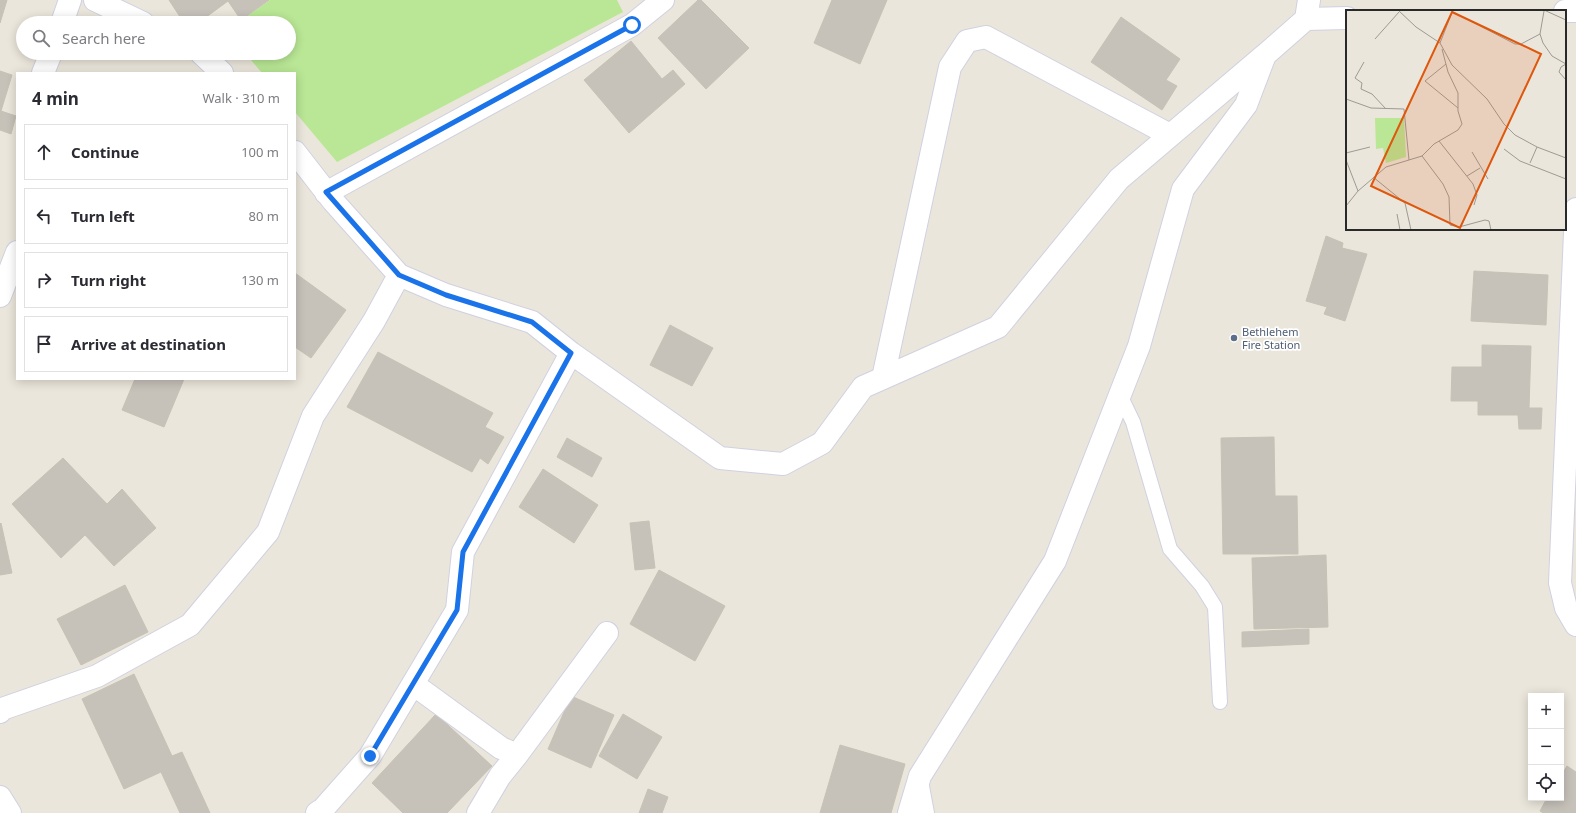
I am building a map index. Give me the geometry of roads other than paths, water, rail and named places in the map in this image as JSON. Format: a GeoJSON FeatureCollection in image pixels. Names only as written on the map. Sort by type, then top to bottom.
{"type":"FeatureCollection","features":[{"type":"Feature","properties":{"kind":"street"},"geometry":{"type":"LineString","coordinates":[[64,16],[70,0]]}},
{"type":"Feature","properties":{"kind":"street"},"geometry":{"type":"LineString","coordinates":[[95,0],[128,16]]}},
{"type":"Feature","properties":{"kind":"street"},"geometry":{"type":"LineString","coordinates":[[326,192],[632,25],[663,0]]}},
{"type":"Feature","properties":{"kind":"street"},"geometry":{"type":"LineString","coordinates":[[296,153],[326,192],[399,275],[446,295],[532,322],[571,353],[720,458],[783,464],[822,443],[863,387],[998,327],[1118,179],[1265,55],[1308,10],[1346,18]]}},
{"type":"Feature","properties":{"kind":"street"},"geometry":{"type":"LineString","coordinates":[[883,378],[950,67],[968,41],[986,37],[1170,135]]}},
{"type":"Feature","properties":{"kind":"street"},"geometry":{"type":"LineString","coordinates":[[909,813],[920,776],[1055,561],[1139,346],[1183,189],[1246,105],[1265,55]]}},
{"type":"Feature","properties":{"kind":"street"},"geometry":{"type":"LineString","coordinates":[[43,72],[48,60]]}},
{"type":"Feature","properties":{"kind":"street"},"geometry":{"type":"LineString","coordinates":[[208,60],[221,72]]}},
{"type":"Feature","properties":{"kind":"street"},"geometry":{"type":"LineString","coordinates":[[1576,209],[1560,583],[1566,608],[1576,625]]}},
{"type":"Feature","properties":{"kind":"street"},"geometry":{"type":"LineString","coordinates":[[0,296],[16,255]]}},
{"type":"Feature","properties":{"kind":"street"},"geometry":{"type":"LineString","coordinates":[[0,712],[2,709],[96,676],[190,625],[268,532],[313,416],[374,321],[399,275]]}},
{"type":"Feature","properties":{"kind":"street"},"geometry":{"type":"LineString","coordinates":[[317,813],[323,809],[370,756],[457,610],[463,552],[571,353]]}},
{"type":"Feature","properties":{"kind":"street"},"geometry":{"type":"LineString","coordinates":[[478,813],[500,776],[518,754],[606,633]]}},
{"type":"Feature","properties":{"kind":"street"},"geometry":{"type":"LineString","coordinates":[[413,684],[501,748],[518,754]]}},
{"type":"Feature","properties":{"kind":"street"},"geometry":{"type":"LineString","coordinates":[[0,798],[10,813]]}},
{"type":"Feature","properties":{"kind":"lane"},"geometry":{"type":"LineString","coordinates":[[1120,395],[1133,422],[1170,549],[1202,586],[1215,607],[1220,702]]}},
{"type":"Feature","properties":{"kind":"lane"},"geometry":{"type":"LineString","coordinates":[[920,776],[928,813]]}},
{"type":"Feature","properties":{"kind":"place","name":"Bethlehem Fire Station"},"geometry":{"type":"Point","coordinates":[1234,338]}}]}
